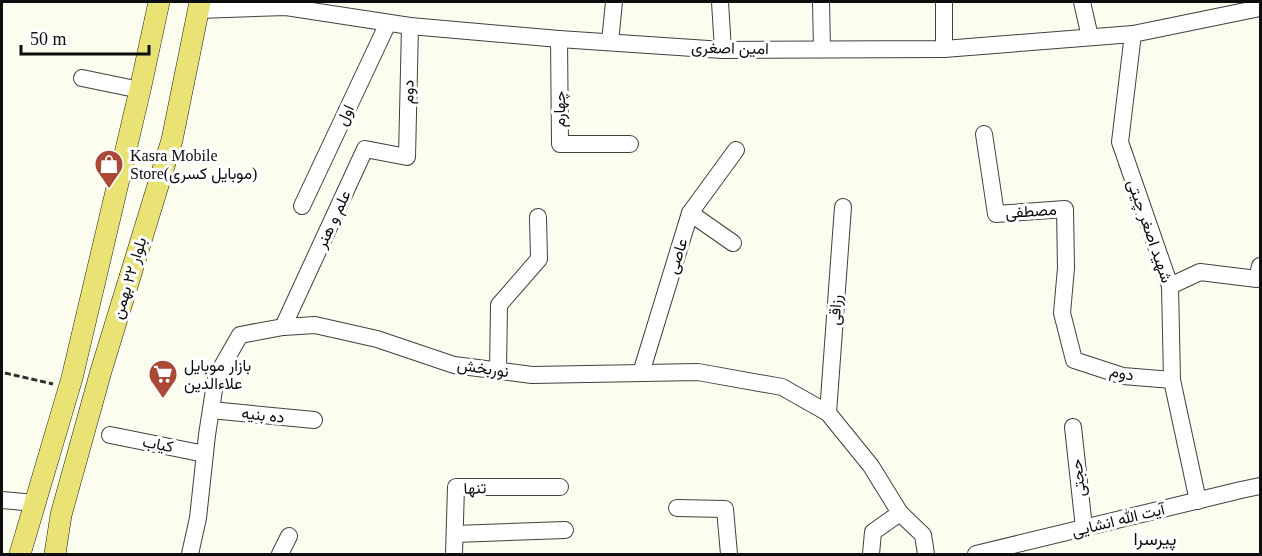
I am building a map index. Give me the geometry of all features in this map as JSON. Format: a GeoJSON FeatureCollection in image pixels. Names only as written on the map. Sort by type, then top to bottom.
{"type":"FeatureCollection","features":[{"type":"Feature","properties":{"kind":"main road","name":"بلوار ۲۲ بهمن"},"geometry":{"type":"LineString","coordinates":[[20,555],[69,388],[141,90],[159,2]]}},
{"type":"Feature","properties":{"kind":"main road","name":"بلوار ۲۲ بهمن"},"geometry":{"type":"LineString","coordinates":[[55,555],[58,529],[101,371],[172,141],[199,6]]}},
{"type":"Feature","properties":{"kind":"main road"},"geometry":{"type":"LineString","coordinates":[[102,252],[134,262]]}},
{"type":"Feature","properties":{"kind":"main road"},"geometry":{"type":"LineString","coordinates":[[32,512],[31,533],[35,538],[40,540],[52,538],[58,529]]}},
{"type":"Feature","properties":{"kind":"street"},"geometry":{"type":"LineString","coordinates":[[610,42],[614,2]]}},
{"type":"Feature","properties":{"kind":"street"},"geometry":{"type":"LineString","coordinates":[[720,2],[723,50]]}},
{"type":"Feature","properties":{"kind":"street"},"geometry":{"type":"LineString","coordinates":[[821,2],[822,49]]}},
{"type":"Feature","properties":{"kind":"street"},"geometry":{"type":"LineString","coordinates":[[944,2],[944,49]]}},
{"type":"Feature","properties":{"kind":"street"},"geometry":{"type":"LineString","coordinates":[[1082,2],[1090,37]]}},
{"type":"Feature","properties":{"kind":"street","name":"امین اصغری"},"geometry":{"type":"LineString","coordinates":[[199,6],[286,7],[410,26],[723,50],[944,49],[1133,34],[1260,8]]}},
{"type":"Feature","properties":{"kind":"street","name":"اول"},"geometry":{"type":"LineString","coordinates":[[302,206],[388,23]]}},
{"type":"Feature","properties":{"kind":"street","name":"دوم"},"geometry":{"type":"LineString","coordinates":[[407,157],[410,26]]}},
{"type":"Feature","properties":{"kind":"street","name":"شهید اصغر چیتی"},"geometry":{"type":"LineString","coordinates":[[1133,34],[1120,142],[1170,286],[1172,380],[1198,501]]}},
{"type":"Feature","properties":{"kind":"street","name":"چهارم"},"geometry":{"type":"LineString","coordinates":[[559,39],[560,144],[630,144]]}},
{"type":"Feature","properties":{"kind":"street"},"geometry":{"type":"LineString","coordinates":[[82,78],[141,90]]}},
{"type":"Feature","properties":{"kind":"street","name":"مصطفی"},"geometry":{"type":"LineString","coordinates":[[984,134],[996,214],[1065,209],[1066,268],[1062,313],[1074,360]]}},
{"type":"Feature","properties":{"kind":"street","name":"علم و هنر"},"geometry":{"type":"LineString","coordinates":[[282,327],[365,149],[407,157]]}},
{"type":"Feature","properties":{"kind":"street","name":"عاصی"},"geometry":{"type":"LineString","coordinates":[[641,373],[690,213],[736,150]]}},
{"type":"Feature","properties":{"kind":"street","name":"رزاقی"},"geometry":{"type":"LineString","coordinates":[[828,413],[843,207]]}},
{"type":"Feature","properties":{"kind":"street"},"geometry":{"type":"LineString","coordinates":[[690,213],[733,243]]}},
{"type":"Feature","properties":{"kind":"street"},"geometry":{"type":"LineString","coordinates":[[498,370],[499,305],[539,259],[538,218]]}},
{"type":"Feature","properties":{"kind":"street"},"geometry":{"type":"LineString","coordinates":[[1170,286],[1200,272],[1258,273]]}},
{"type":"Feature","properties":{"kind":"street","name":"نوربخش"},"geometry":{"type":"LineString","coordinates":[[190,555],[198,518],[216,376],[240,335],[282,327],[315,325],[376,339],[453,365],[532,375],[698,372],[782,387],[828,413],[871,466],[900,513],[923,535],[926,555]]}},
{"type":"Feature","properties":{"kind":"street","name":"دوم"},"geometry":{"type":"LineString","coordinates":[[1074,360],[1124,376],[1172,380]]}},
{"type":"Feature","properties":{"kind":"street","name":"ده بنیه"},"geometry":{"type":"LineString","coordinates":[[211,410],[314,420]]}},
{"type":"Feature","properties":{"kind":"street","name":"حجتی"},"geometry":{"type":"LineString","coordinates":[[1073,427],[1084,528]]}},
{"type":"Feature","properties":{"kind":"street","name":"کیاب"},"geometry":{"type":"LineString","coordinates":[[110,435],[205,454]]}},
{"type":"Feature","properties":{"kind":"street","name":"آیت الله انشایی"},"geometry":{"type":"LineString","coordinates":[[978,554],[1260,486]]}},
{"type":"Feature","properties":{"kind":"street","name":"تنها"},"geometry":{"type":"LineString","coordinates":[[454,555],[456,487],[560,487]]}},
{"type":"Feature","properties":{"kind":"street"},"geometry":{"type":"LineString","coordinates":[[2,500],[32,512]]}},
{"type":"Feature","properties":{"kind":"street"},"geometry":{"type":"LineString","coordinates":[[677,508],[725,509],[729,555]]}},
{"type":"Feature","properties":{"kind":"street"},"geometry":{"type":"LineString","coordinates":[[871,555],[873,532],[900,513]]}},
{"type":"Feature","properties":{"kind":"street"},"geometry":{"type":"LineString","coordinates":[[455,534],[565,530]]}},
{"type":"Feature","properties":{"kind":"street"},"geometry":{"type":"LineString","coordinates":[[280,555],[289,536]]}},
{"type":"Feature","properties":{"kind":"path"},"geometry":{"type":"LineString","coordinates":[[5,373],[69,388]]}},
{"type":"Feature","properties":{"kind":"place","name":"Kasra Mobile Store(موبایل کسری)"},"geometry":{"type":"Point","coordinates":[109,190]}},
{"type":"Feature","properties":{"kind":"place","name":"بازار موبایل علاءالدین"},"geometry":{"type":"Point","coordinates":[163,400]}},
{"type":"Feature","properties":{"kind":"district","name":"پیرسرا"},"geometry":{"type":"Point","coordinates":[1155,539]}}]}
